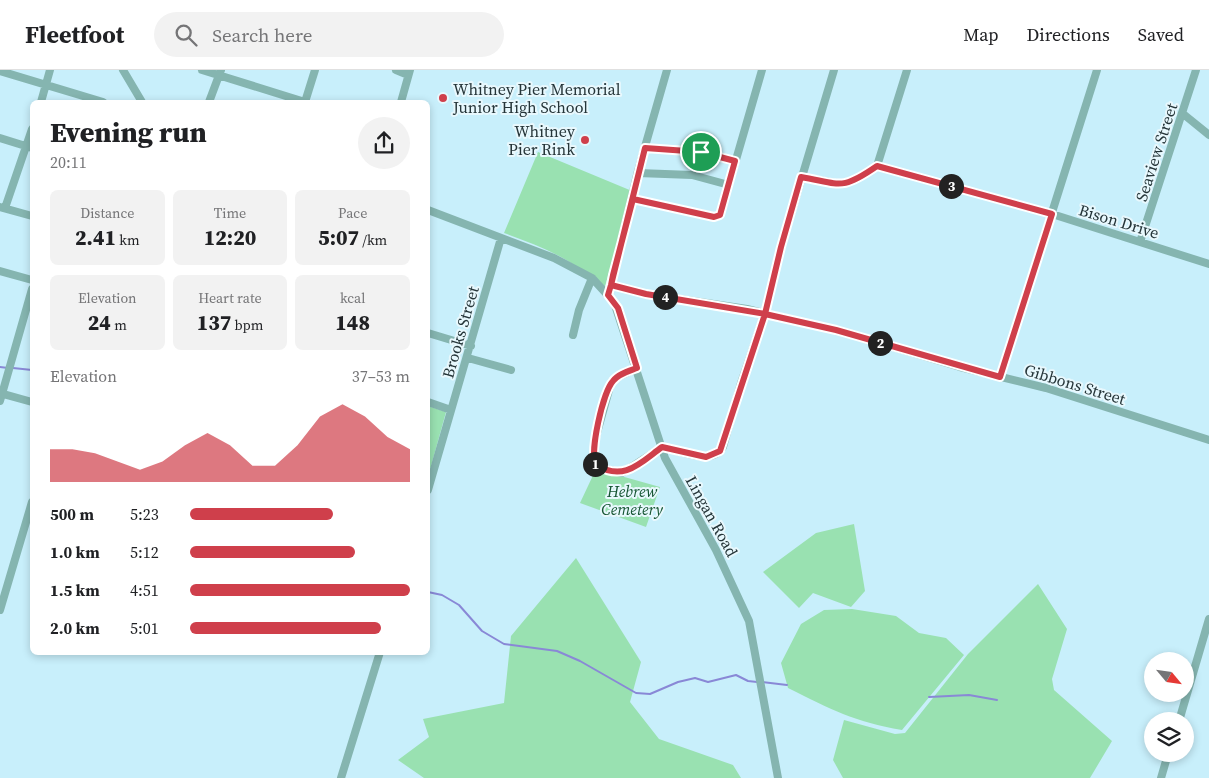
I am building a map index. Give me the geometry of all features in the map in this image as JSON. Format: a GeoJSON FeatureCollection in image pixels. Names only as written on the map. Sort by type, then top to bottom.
{"type":"FeatureCollection","features":[{"type":"Feature","properties":{"kind":"street"},"geometry":{"type":"LineString","coordinates":[[42,100],[50,70]]}},
{"type":"Feature","properties":{"kind":"street"},"geometry":{"type":"LineString","coordinates":[[123,70],[141,100]]}},
{"type":"Feature","properties":{"kind":"street"},"geometry":{"type":"LineString","coordinates":[[202,70],[220,73],[299,100]]}},
{"type":"Feature","properties":{"kind":"street"},"geometry":{"type":"LineString","coordinates":[[306,100],[315,70]]}},
{"type":"Feature","properties":{"kind":"street"},"geometry":{"type":"LineString","coordinates":[[396,70],[409,72],[402,100]]}},
{"type":"Feature","properties":{"kind":"street"},"geometry":{"type":"LineString","coordinates":[[608,295],[666,70]]}},
{"type":"Feature","properties":{"kind":"street"},"geometry":{"type":"LineString","coordinates":[[633,199],[718,216],[762,70]]}},
{"type":"Feature","properties":{"kind":"street"},"geometry":{"type":"LineString","coordinates":[[637,368],[616,378],[611,384],[595,440],[594,461],[596,465],[605,470],[622,473],[662,447],[706,457],[720,451],[765,314],[781,247],[834,70]]}},
{"type":"Feature","properties":{"kind":"street"},"geometry":{"type":"LineString","coordinates":[[801,177],[842,184],[857,178],[877,166],[907,70]]}},
{"type":"Feature","properties":{"kind":"street"},"geometry":{"type":"LineString","coordinates":[[1000,377],[1097,70]]}},
{"type":"Feature","properties":{"kind":"street","name":"Seaview Street"},"geometry":{"type":"LineString","coordinates":[[1140,242],[1196,70]]}},
{"type":"Feature","properties":{"kind":"street"},"geometry":{"type":"LineString","coordinates":[[0,71],[96,100]]}},
{"type":"Feature","properties":{"kind":"street"},"geometry":{"type":"LineString","coordinates":[[210,100],[220,73]]}},
{"type":"Feature","properties":{"kind":"street"},"geometry":{"type":"LineString","coordinates":[[1182,113],[1209,135]]}},
{"type":"Feature","properties":{"kind":"street"},"geometry":{"type":"LineString","coordinates":[[0,138],[30,147],[3,207],[30,215]]}},
{"type":"Feature","properties":{"kind":"street"},"geometry":{"type":"LineString","coordinates":[[645,148],[701,152],[735,161]]}},
{"type":"Feature","properties":{"kind":"street","name":"Bison Drive"},"geometry":{"type":"LineString","coordinates":[[877,166],[1052,214],[1209,264]]}},
{"type":"Feature","properties":{"kind":"street"},"geometry":{"type":"LineString","coordinates":[[638,173],[692,175],[728,185]]}},
{"type":"Feature","properties":{"kind":"street","name":"Lingan Road"},"geometry":{"type":"LineString","coordinates":[[430,211],[554,258],[592,278],[618,308],[662,447],[674,475],[716,550],[749,621],[778,778]]}},
{"type":"Feature","properties":{"kind":"street","name":"Brooks Street"},"geometry":{"type":"LineString","coordinates":[[430,483],[468,358],[501,238]]}},
{"type":"Feature","properties":{"kind":"street"},"geometry":{"type":"LineString","coordinates":[[0,271],[30,279]]}},
{"type":"Feature","properties":{"kind":"street"},"geometry":{"type":"LineString","coordinates":[[573,336],[582,301],[592,278]]}},
{"type":"Feature","properties":{"kind":"street","name":"Gibbons Street"},"geometry":{"type":"LineString","coordinates":[[611,285],[646,294],[765,314],[836,330],[1000,377],[1046,388],[1209,440]]}},
{"type":"Feature","properties":{"kind":"street"},"geometry":{"type":"LineString","coordinates":[[30,296],[1,396],[30,402]]}},
{"type":"Feature","properties":{"kind":"street"},"geometry":{"type":"LineString","coordinates":[[430,334],[471,346]]}},
{"type":"Feature","properties":{"kind":"street"},"geometry":{"type":"LineString","coordinates":[[468,358],[511,370]]}},
{"type":"Feature","properties":{"kind":"street"},"geometry":{"type":"LineString","coordinates":[[430,403],[451,410]]}},
{"type":"Feature","properties":{"kind":"street"},"geometry":{"type":"LineString","coordinates":[[0,610],[30,509]]}},
{"type":"Feature","properties":{"kind":"street"},"geometry":{"type":"LineString","coordinates":[[24,531],[30,533]]}},
{"type":"Feature","properties":{"kind":"street"},"geometry":{"type":"LineString","coordinates":[[1182,712],[1209,619]]}},
{"type":"Feature","properties":{"kind":"street"},"geometry":{"type":"LineString","coordinates":[[341,778],[379,655]]}},
{"type":"Feature","properties":{"kind":"street"},"geometry":{"type":"LineString","coordinates":[[1160,778],[1165,762]]}},
{"type":"Feature","properties":{"kind":"green space"},"geometry":{"type":"Polygon","coordinates":[[[538,152],[632,191],[604,290],[571,262],[545,249],[504,233],[538,152]]]}},
{"type":"Feature","properties":{"kind":"green space"},"geometry":{"type":"Polygon","coordinates":[[[430,407],[446,412],[430,470],[430,407]]]}},
{"type":"Feature","properties":{"kind":"green space","name":"Hebrew Cemetery"},"geometry":{"type":"Polygon","coordinates":[[[596,469],[660,487],[646,527],[580,503],[596,469]]]}},
{"type":"Feature","properties":{"kind":"green space"},"geometry":{"type":"Polygon","coordinates":[[[854,524],[865,591],[851,607],[813,593],[799,608],[763,572],[816,533],[854,524]]]}},
{"type":"Feature","properties":{"kind":"green space"},"geometry":{"type":"Polygon","coordinates":[[[576,558],[641,662],[630,702],[659,739],[733,765],[741,778],[424,778],[398,760],[429,737],[423,719],[504,703],[511,636],[576,558]]]}},
{"type":"Feature","properties":{"kind":"green space"},"geometry":{"type":"Polygon","coordinates":[[[1038,584],[1067,629],[1052,679],[1054,690],[1112,741],[1090,778],[843,778],[833,760],[844,720],[895,734],[905,733],[968,654],[1038,584]]]}},
{"type":"Feature","properties":{"kind":"green space"},"geometry":{"type":"Polygon","coordinates":[[[852,609],[896,616],[919,633],[946,638],[964,655],[902,730],[856,719],[788,688],[781,663],[801,624],[824,610],[852,609]]]}},
{"type":"Feature","properties":{"kind":"waterway"},"geometry":{"type":"LineString","coordinates":[[0,367],[8,368]]}},
{"type":"Feature","properties":{"kind":"waterway"},"geometry":{"type":"LineString","coordinates":[[13,368],[30,370]]}},
{"type":"Feature","properties":{"kind":"waterway"},"geometry":{"type":"LineString","coordinates":[[430,592],[442,595],[459,605],[482,631],[504,644],[557,651],[580,661],[636,693],[650,694],[678,682],[695,678],[708,682],[736,675],[748,681],[757,682]]}},
{"type":"Feature","properties":{"kind":"waterway"},"geometry":{"type":"LineString","coordinates":[[762,682],[787,685]]}},
{"type":"Feature","properties":{"kind":"waterway"},"geometry":{"type":"LineString","coordinates":[[929,697],[969,695],[997,700]]}},
{"type":"Feature","properties":{"kind":"place","name":"Whitney Pier Memorial Junior High School"},"geometry":{"type":"Point","coordinates":[443,98]}},
{"type":"Feature","properties":{"kind":"place","name":"Whitney Pier Rink"},"geometry":{"type":"Point","coordinates":[585,140]}},
{"type":"Feature","properties":{"kind":"route"},"geometry":{"type":"LineString","coordinates":[[701,152],[667,148],[645,148],[633,199],[611,285],[608,295],[618,308],[637,368],[616,378],[610,386],[595,440],[593,456],[596,465],[609,471],[622,473],[662,447],[706,457],[717,454],[723,447],[743,378],[765,314],[836,330],[1000,377],[1052,214],[877,166],[848,183],[838,185],[801,177],[781,247],[765,314],[747,309],[646,294],[611,285],[613,275],[633,199],[714,217],[720,215],[735,161],[711,153],[701,152]]}}]}
